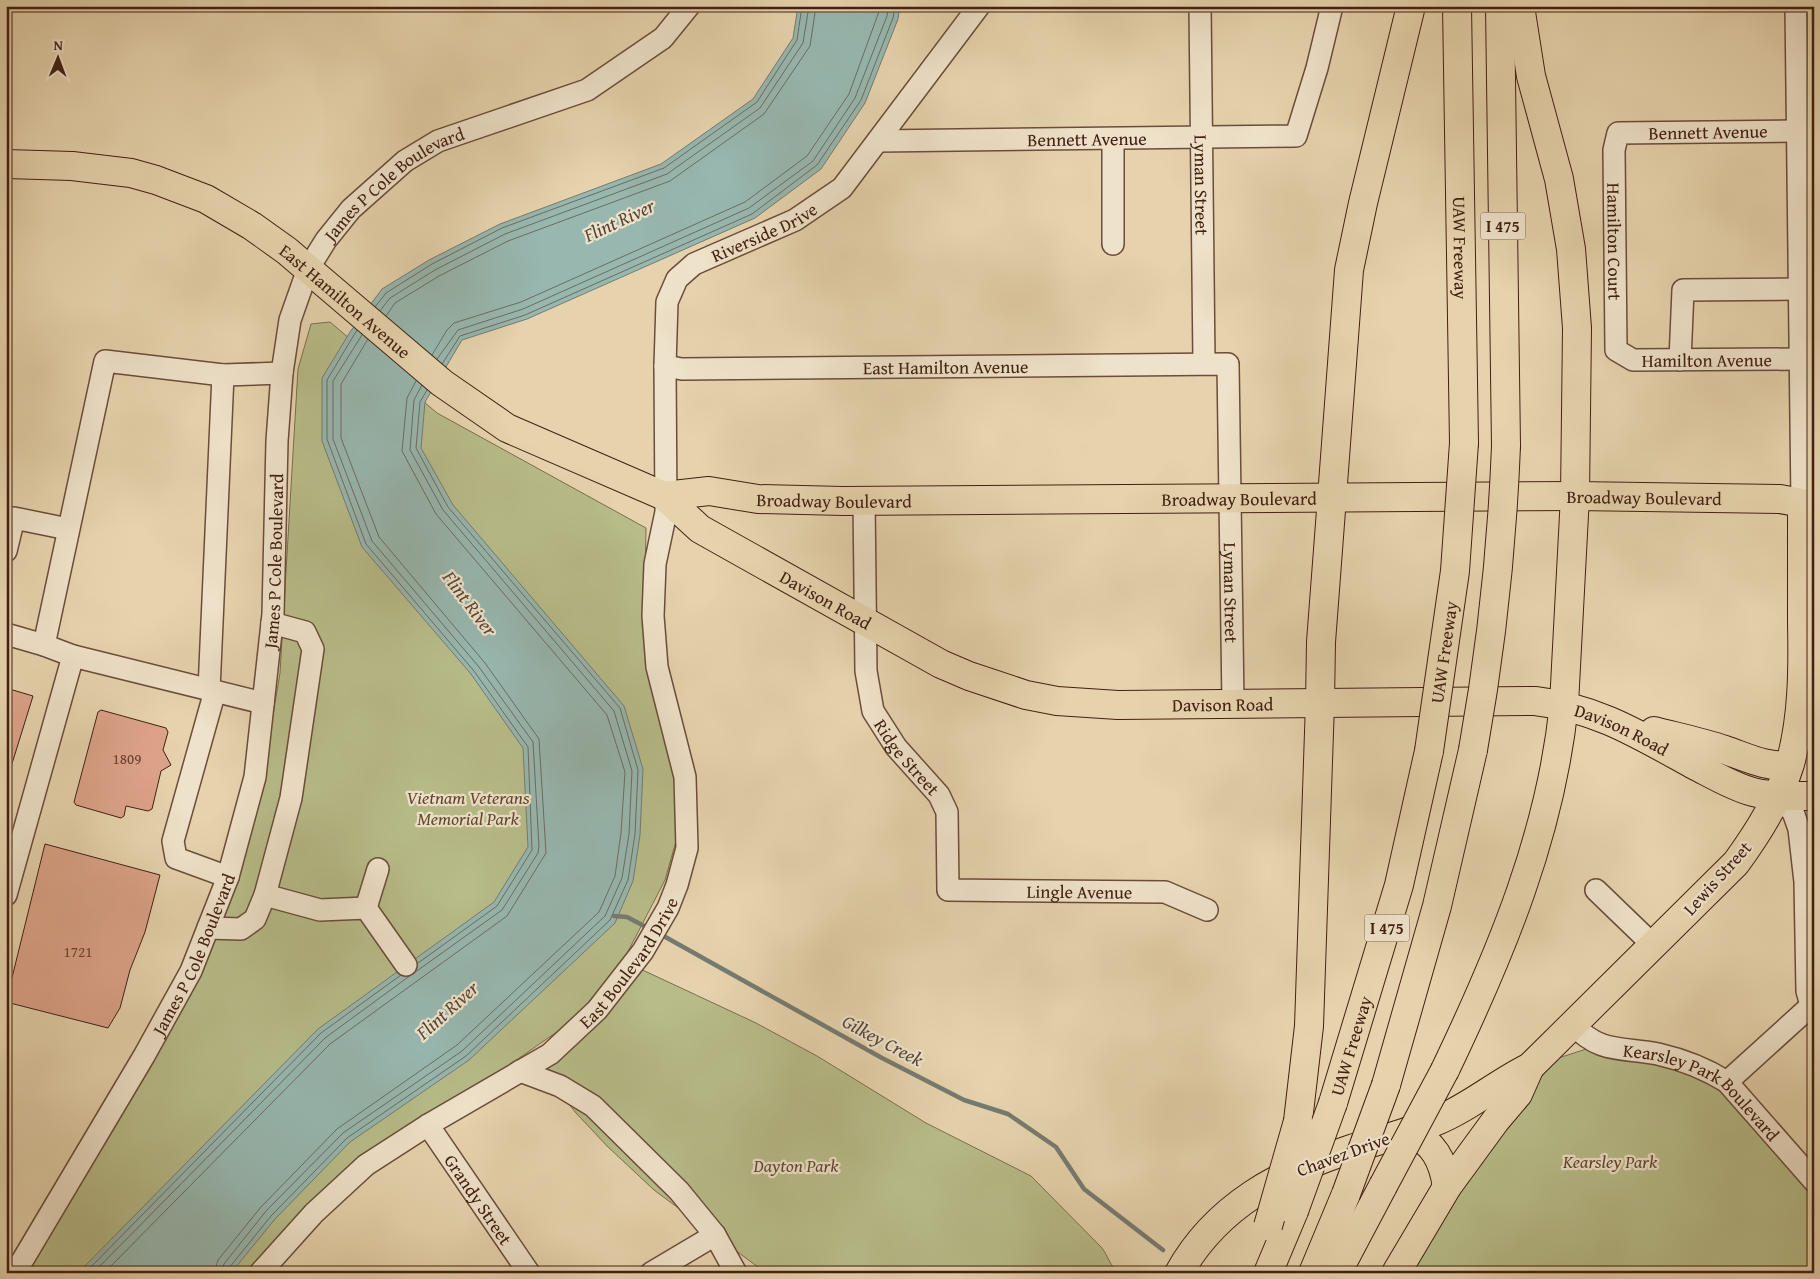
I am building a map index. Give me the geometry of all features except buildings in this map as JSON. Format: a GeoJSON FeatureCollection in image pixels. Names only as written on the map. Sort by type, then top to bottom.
{"type":"FeatureCollection","features":[{"type":"Feature","properties":{"kind":"main road"},"geometry":{"type":"LineString","coordinates":[[1253,1273],[1298,1121],[1309,1026],[1321,642],[1349,270],[1363,203],[1411,6]]}},
{"type":"Feature","properties":{"kind":"main road","name":"UAW Freeway"},"geometry":{"type":"LineString","coordinates":[[1268,1273],[1294,1210],[1333,1102],[1399,885],[1429,751],[1455,571],[1464,442],[1458,6]]}},
{"type":"Feature","properties":{"kind":"main road","name":"I 475"},"geometry":{"type":"LineString","coordinates":[[1313,1273],[1346,1194],[1386,1085],[1439,897],[1473,750],[1485,682],[1504,502],[1506,446],[1500,6]]}},
{"type":"Feature","properties":{"kind":"main road"},"geometry":{"type":"LineString","coordinates":[[1337,1273],[1445,1070],[1482,994],[1527,876],[1551,785],[1564,704],[1575,496],[1578,328],[1571,249],[1559,179],[1531,76],[1520,6]]}},
{"type":"Feature","properties":{"kind":"main road","name":"East Hamilton Avenue"},"geometry":{"type":"LineString","coordinates":[[6,164],[103,169],[131,173],[182,189],[206,199],[252,226],[354,307],[442,384],[507,428],[664,496]]}},
{"type":"Feature","properties":{"kind":"main road","name":"Broadway Boulevard"},"geometry":{"type":"LineString","coordinates":[[664,496],[709,491],[767,499],[864,501],[1575,496],[1780,500],[1808,504]]}},
{"type":"Feature","properties":{"kind":"main road","name":"Davison Road"},"geometry":{"type":"LineString","coordinates":[[664,496],[700,530],[969,676],[1026,695],[1057,701],[1118,705],[1536,701],[1564,704],[1610,720],[1713,775],[1751,792],[1776,796],[1814,796]]}},
{"type":"Feature","properties":{"kind":"main road","name":"Lewis Street"},"geometry":{"type":"LineString","coordinates":[[1573,1024],[1736,863],[1757,832],[1776,796],[1789,765],[1797,733],[1802,692],[1808,504]]}},
{"type":"Feature","properties":{"kind":"main road"},"geometry":{"type":"LineString","coordinates":[[1610,720],[1724,750],[1766,764],[1778,767],[1789,765]]}},
{"type":"Feature","properties":{"kind":"main road","name":"Chavez Drive"},"geometry":{"type":"LineString","coordinates":[[1179,1273],[1218,1221],[1256,1190],[1316,1161],[1409,1131],[1452,1114],[1504,1080],[1530,1067],[1573,1024]]}},
{"type":"Feature","properties":{"kind":"main road","name":"Chavez Drive"},"geometry":{"type":"LineString","coordinates":[[1396,1273],[1447,1187],[1496,1120],[1518,1094],[1530,1067]]}},
{"type":"Feature","properties":{"kind":"main road"},"geometry":{"type":"LineString","coordinates":[[1409,1131],[1422,1137],[1438,1155],[1444,1168],[1447,1187]]}},
{"type":"Feature","properties":{"kind":"street","name":"James P Cole Boulevard"},"geometry":{"type":"LineString","coordinates":[[14,1273],[144,1056],[191,971],[228,877],[255,776],[272,623],[276,441],[282,372],[290,320],[308,269],[327,239],[351,208],[405,161],[438,141],[587,90],[663,38],[689,6]]}},
{"type":"Feature","properties":{"kind":"street","name":"Riverside Drive"},"geometry":{"type":"LineString","coordinates":[[664,496],[665,366],[668,302],[677,279],[694,264],[795,220],[842,188],[978,6]]}},
{"type":"Feature","properties":{"kind":"street","name":"Lyman Street"},"geometry":{"type":"LineString","coordinates":[[1200,6],[1204,363]]}},
{"type":"Feature","properties":{"kind":"street","name":"Bennett Avenue"},"geometry":{"type":"LineString","coordinates":[[878,141],[1296,136],[1317,68],[1332,6]]}},
{"type":"Feature","properties":{"kind":"street","name":"Lewis Street"},"geometry":{"type":"LineString","coordinates":[[1796,6],[1806,103],[1798,131],[1804,299],[1800,359],[1808,504]]}},
{"type":"Feature","properties":{"kind":"street","name":"Bennett Avenue"},"geometry":{"type":"LineString","coordinates":[[1618,133],[1798,131]]}},
{"type":"Feature","properties":{"kind":"street","name":"Hamilton Court"},"geometry":{"type":"LineString","coordinates":[[1616,350],[1614,150],[1618,133]]}},
{"type":"Feature","properties":{"kind":"street"},"geometry":{"type":"LineString","coordinates":[[1113,139],[1113,244]]}},
{"type":"Feature","properties":{"kind":"street"},"geometry":{"type":"LineString","coordinates":[[1680,360],[1683,290],[1804,299]]}},
{"type":"Feature","properties":{"kind":"street","name":"Hamilton Avenue"},"geometry":{"type":"LineString","coordinates":[[1616,350],[1632,360],[1800,359]]}},
{"type":"Feature","properties":{"kind":"street"},"geometry":{"type":"LineString","coordinates":[[44,645],[105,360],[223,375],[282,372]]}},
{"type":"Feature","properties":{"kind":"street","name":"Lyman Street"},"geometry":{"type":"LineString","coordinates":[[1228,364],[1228,497],[1233,703]]}},
{"type":"Feature","properties":{"kind":"street","name":"East Hamilton Avenue"},"geometry":{"type":"LineString","coordinates":[[665,366],[682,369],[1228,364]]}},
{"type":"Feature","properties":{"kind":"street"},"geometry":{"type":"LineString","coordinates":[[223,375],[212,691],[173,842],[176,858],[228,877]]}},
{"type":"Feature","properties":{"kind":"street","name":"East Boulevard Drive"},"geometry":{"type":"LineString","coordinates":[[260,1273],[314,1212],[366,1164],[428,1125],[550,1054],[597,1010],[644,951],[668,908],[677,885],[687,848],[687,815],[685,777],[657,667],[653,616],[655,564],[666,512],[664,496]]}},
{"type":"Feature","properties":{"kind":"street","name":"Ridge Street"},"geometry":{"type":"LineString","coordinates":[[864,501],[866,671],[873,711],[896,747],[939,795],[947,812],[948,890]]}},
{"type":"Feature","properties":{"kind":"street"},"geometry":{"type":"LineString","coordinates":[[6,550],[14,518],[68,529]]}},
{"type":"Feature","properties":{"kind":"street"},"geometry":{"type":"LineString","coordinates":[[208,928],[241,929],[256,919],[265,895],[291,798],[313,649],[304,632],[272,623]]}},
{"type":"Feature","properties":{"kind":"street"},"geometry":{"type":"LineString","coordinates":[[6,634],[73,656],[263,703]]}},
{"type":"Feature","properties":{"kind":"street"},"geometry":{"type":"LineString","coordinates":[[6,895],[73,656]]}},
{"type":"Feature","properties":{"kind":"street"},"geometry":{"type":"LineString","coordinates":[[1727,1082],[1813,1004],[1806,991],[1805,882],[1798,829],[1793,812],[1776,796]]}},
{"type":"Feature","properties":{"kind":"street"},"geometry":{"type":"LineString","coordinates":[[366,908],[378,869]]}},
{"type":"Feature","properties":{"kind":"street","name":"Lingle Avenue"},"geometry":{"type":"LineString","coordinates":[[948,890],[1165,892],[1206,910]]}},
{"type":"Feature","properties":{"kind":"street"},"geometry":{"type":"LineString","coordinates":[[1596,890],[1653,945]]}},
{"type":"Feature","properties":{"kind":"street"},"geometry":{"type":"LineString","coordinates":[[265,895],[320,910],[366,908]]}},
{"type":"Feature","properties":{"kind":"street"},"geometry":{"type":"LineString","coordinates":[[366,908],[406,965]]}},
{"type":"Feature","properties":{"kind":"street","name":"Kearsley Park Boulevard"},"geometry":{"type":"LineString","coordinates":[[1573,1024],[1585,1037],[1599,1045],[1683,1060],[1712,1072],[1727,1082],[1814,1181]]}},
{"type":"Feature","properties":{"kind":"street"},"geometry":{"type":"LineString","coordinates":[[520,1071],[560,1086],[593,1106],[672,1184],[715,1235],[736,1273]]}},
{"type":"Feature","properties":{"kind":"street","name":"Grandy Street"},"geometry":{"type":"LineString","coordinates":[[428,1125],[529,1273]]}},
{"type":"Feature","properties":{"kind":"street"},"geometry":{"type":"LineString","coordinates":[[651,1273],[715,1235]]}},
{"type":"Feature","properties":{"kind":"green space","name":"Vietnam Veterans Memorial Park"},"geometry":{"type":"Polygon","coordinates":[[[330,322],[437,413],[646,528],[644,642],[675,777],[678,834],[665,880],[620,967],[571,1022],[492,1077],[391,1137],[262,1273],[26,1273],[150,1063],[270,733],[280,673],[298,369],[311,324],[330,322]]]}},
{"type":"Feature","properties":{"kind":"green space","name":"Dayton Park"},"geometry":{"type":"Polygon","coordinates":[[[634,966],[756,1023],[817,1056],[926,1123],[1031,1176],[1102,1248],[1113,1268],[1118,1273],[766,1273],[654,1190],[607,1146],[576,1113],[550,1080],[547,1069],[550,1054],[634,966]]]}},
{"type":"Feature","properties":{"kind":"green space","name":"Kearsley Park"},"geometry":{"type":"Polygon","coordinates":[[[1599,1045],[1698,1065],[1814,1181],[1814,1273],[1397,1273],[1530,1067],[1599,1045]]]}},
{"type":"Feature","properties":{"kind":"water","name":"Flint River"},"geometry":{"type":"Polygon","coordinates":[[[798,6],[900,6],[898,19],[865,103],[821,169],[755,218],[527,319],[462,340],[425,402],[421,448],[453,505],[624,706],[643,769],[640,835],[633,881],[615,923],[469,1060],[350,1142],[275,1219],[231,1273],[78,1273],[318,1029],[494,902],[528,847],[523,748],[471,674],[362,547],[322,441],[322,378],[350,332],[382,289],[429,260],[500,224],[661,164],[753,99],[793,38],[798,6]]]}},
{"type":"Feature","properties":{"kind":"waterway","name":"Gilkey Creek"},"geometry":{"type":"LineString","coordinates":[[614,916],[627,917],[648,928]]}},
{"type":"Feature","properties":{"kind":"waterway","name":"Gilkey Creek"},"geometry":{"type":"LineString","coordinates":[[660,934],[882,1058],[964,1100],[1008,1114],[1056,1147],[1084,1189],[1163,1250]]}}]}
